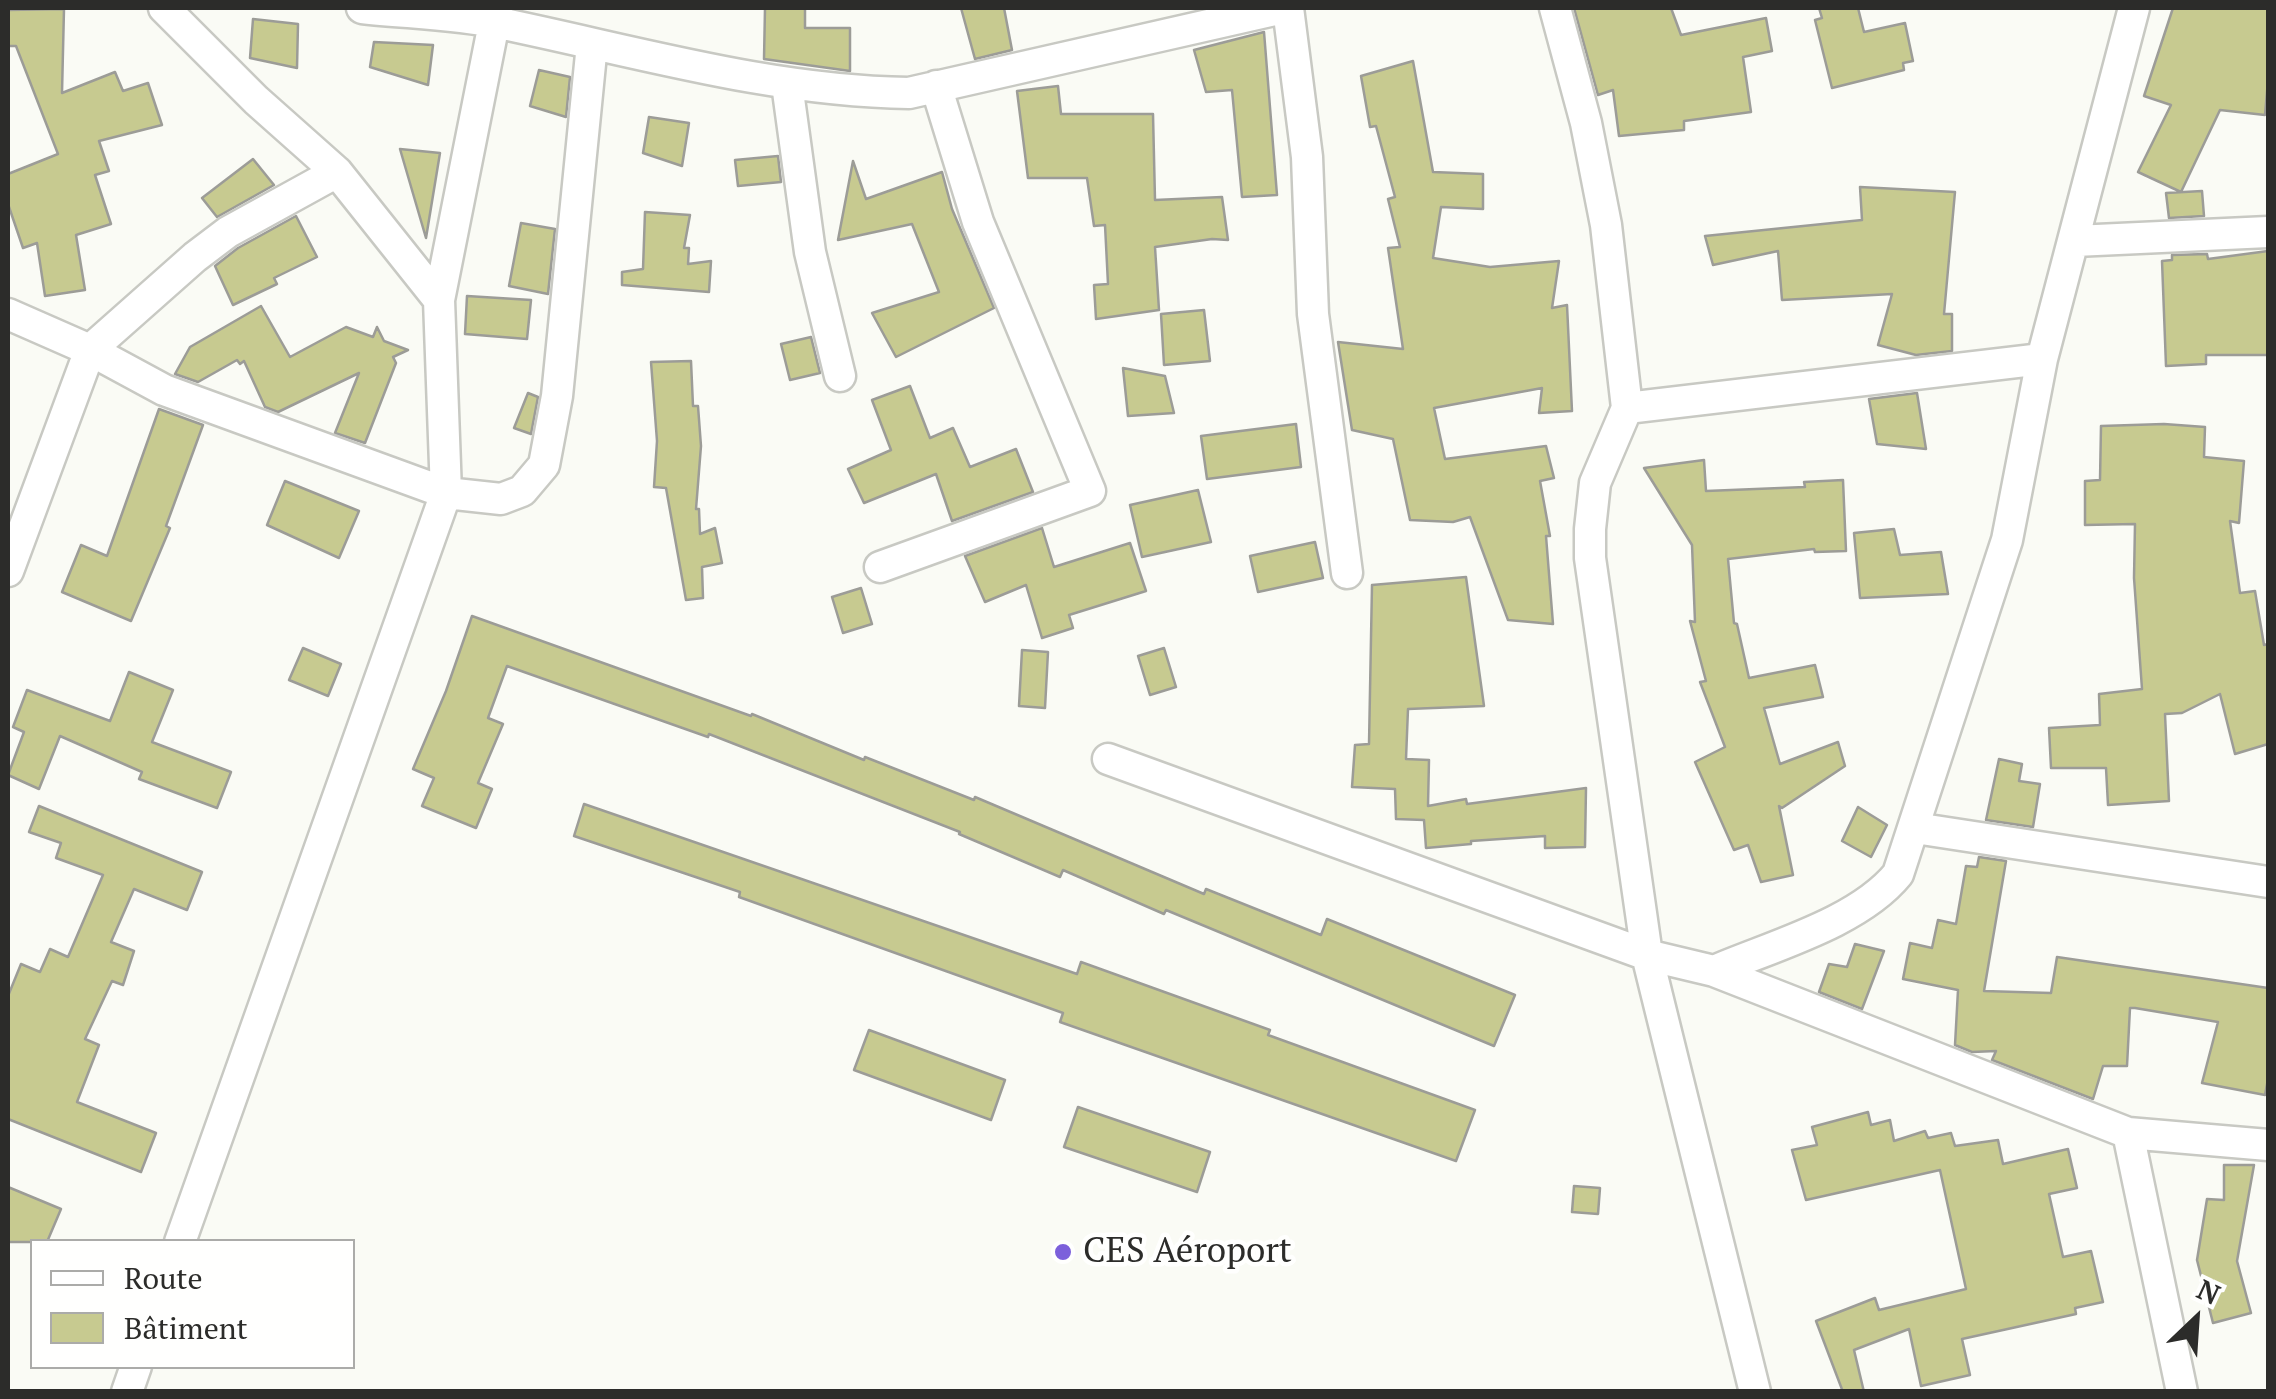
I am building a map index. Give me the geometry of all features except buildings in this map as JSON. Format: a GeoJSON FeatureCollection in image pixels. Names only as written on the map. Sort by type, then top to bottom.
{"type":"FeatureCollection","features":[{"type":"Feature","properties":{"kind":"street"},"geometry":{"type":"LineString","coordinates":[[164,8],[256,100],[336,172],[438,300]]}},
{"type":"Feature","properties":{"kind":"street"},"geometry":{"type":"LineString","coordinates":[[362,8],[496,15],[592,44],[788,84],[851,92],[908,93],[1286,8],[1307,158],[1313,314],[1347,573]]}},
{"type":"Feature","properties":{"kind":"street"},"geometry":{"type":"LineString","coordinates":[[1556,8],[1586,123],[1606,225],[1628,408],[1595,484],[1590,558],[1647,955],[1755,1392]]}},
{"type":"Feature","properties":{"kind":"street"},"geometry":{"type":"LineString","coordinates":[[1714,971],[1858,910],[1881,894],[1898,874],[2007,540],[2042,360],[2134,8]]}},
{"type":"Feature","properties":{"kind":"street"},"geometry":{"type":"LineString","coordinates":[[181,1239],[446,494],[438,300],[496,15]]}},
{"type":"Feature","properties":{"kind":"street"},"geometry":{"type":"LineString","coordinates":[[8,314],[90,350],[164,390],[446,494],[501,499],[522,491],[544,465],[557,396],[592,44]]}},
{"type":"Feature","properties":{"kind":"street"},"geometry":{"type":"LineString","coordinates":[[788,84],[810,252],[840,376]]}},
{"type":"Feature","properties":{"kind":"street"},"geometry":{"type":"LineString","coordinates":[[880,567],[1090,491],[978,222],[936,86]]}},
{"type":"Feature","properties":{"kind":"street"},"geometry":{"type":"LineString","coordinates":[[8,571],[90,350],[228,232],[336,172]]}},
{"type":"Feature","properties":{"kind":"street"},"geometry":{"type":"LineString","coordinates":[[2075,241],[2268,232]]}},
{"type":"Feature","properties":{"kind":"street"},"geometry":{"type":"LineString","coordinates":[[1628,408],[2042,360]]}},
{"type":"Feature","properties":{"kind":"street"},"geometry":{"type":"LineString","coordinates":[[1108,759],[1647,955],[1714,971],[2128,1133],[2268,1145]]}},
{"type":"Feature","properties":{"kind":"street"},"geometry":{"type":"LineString","coordinates":[[1915,828],[2268,882]]}},
{"type":"Feature","properties":{"kind":"street"},"geometry":{"type":"LineString","coordinates":[[2128,1133],[2182,1392]]}},
{"type":"Feature","properties":{"kind":"place","name":"CES Aéroport"},"geometry":{"type":"Point","coordinates":[1063,1252]}}]}
